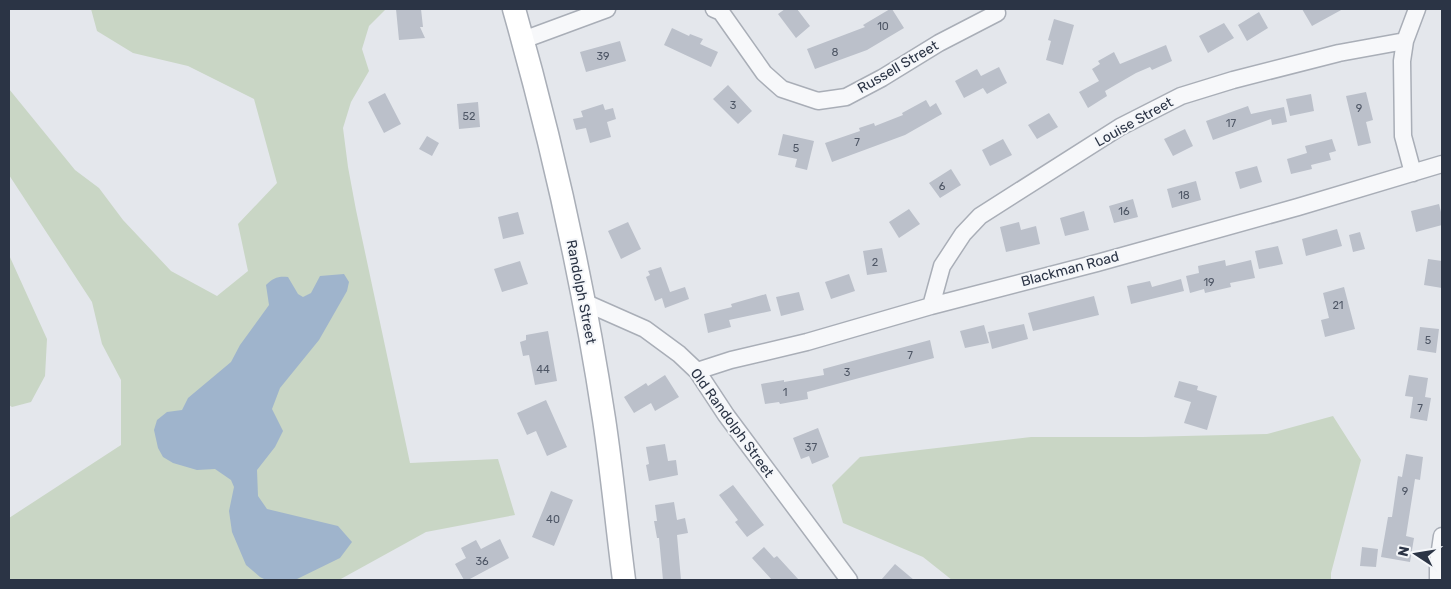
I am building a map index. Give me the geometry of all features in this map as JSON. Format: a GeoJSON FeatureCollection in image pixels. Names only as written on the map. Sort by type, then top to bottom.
{"type":"FeatureCollection","features":[{"type":"Feature","properties":{"kind":"main road","name":"Randolph Street"},"geometry":{"type":"LineString","coordinates":[[514,9],[553,156],[584,302],[604,419],[620,580]]}},
{"type":"Feature","properties":{"kind":"street"},"geometry":{"type":"LineString","coordinates":[[523,40],[607,9]]}},
{"type":"Feature","properties":{"kind":"street","name":"Russell Street"},"geometry":{"type":"LineString","coordinates":[[714,9],[721,12],[764,73],[782,89],[818,101],[846,97],[997,13]]}},
{"type":"Feature","properties":{"kind":"street"},"geometry":{"type":"LineString","coordinates":[[1413,173],[1404,136],[1402,61],[1405,41],[1417,9]]}},
{"type":"Feature","properties":{"kind":"street","name":"Louise Street"},"geometry":{"type":"LineString","coordinates":[[931,306],[942,266],[962,234],[980,216],[1120,127],[1181,96],[1233,80],[1339,53],[1405,41]]}},
{"type":"Feature","properties":{"kind":"street","name":"Blackman Road"},"geometry":{"type":"LineString","coordinates":[[697,371],[731,360],[807,342],[931,306],[1298,207],[1442,164]]}},
{"type":"Feature","properties":{"kind":"street","name":"Old Randolph Street"},"geometry":{"type":"LineString","coordinates":[[584,302],[645,329],[679,354],[697,371],[726,415],[848,580]]}},
{"type":"Feature","properties":{"kind":"street"},"geometry":{"type":"LineString","coordinates":[[1438,580],[1442,536]]}},
{"type":"Feature","properties":{"kind":"green space"},"geometry":{"type":"Polygon","coordinates":[[[91,9],[386,9],[369,26],[362,49],[369,71],[351,102],[343,128],[356,210],[410,463],[498,459],[515,515],[426,532],[339,580],[9,580],[9,518],[121,445],[121,380],[102,344],[92,302],[9,175],[9,89],[75,170],[99,188],[123,220],[171,271],[217,296],[248,271],[238,224],[277,183],[254,99],[188,66],[133,53],[97,31],[91,9]]]}},
{"type":"Feature","properties":{"kind":"green space"},"geometry":{"type":"Polygon","coordinates":[[[9,255],[47,339],[45,376],[31,402],[12,407],[9,405],[9,255]]]}},
{"type":"Feature","properties":{"kind":"green space"},"geometry":{"type":"Polygon","coordinates":[[[1333,416],[1361,460],[1331,573],[1331,580],[952,580],[923,557],[843,523],[832,485],[860,457],[1031,437],[1267,434],[1333,416]]]}},
{"type":"Feature","properties":{"kind":"water"},"geometry":{"type":"Polygon","coordinates":[[[344,274],[349,282],[347,291],[319,340],[280,388],[272,409],[283,431],[275,447],[257,470],[258,496],[267,509],[338,526],[352,542],[340,558],[295,580],[266,580],[246,565],[232,532],[229,511],[234,487],[231,480],[215,469],[197,470],[173,463],[163,457],[158,448],[154,430],[157,420],[167,412],[182,410],[188,398],[231,362],[240,345],[269,305],[266,285],[273,279],[288,277],[298,294],[303,297],[311,293],[320,276],[344,274]]]}},
{"type":"Feature","properties":{"kind":"building"},"geometry":{"type":"Polygon","coordinates":[[[396,9],[421,9],[423,27],[420,27],[425,38],[399,40],[396,9]]]}},
{"type":"Feature","properties":{"kind":"building"},"geometry":{"type":"Polygon","coordinates":[[[785,9],[797,9],[810,26],[796,38],[778,14],[785,9]]]}},
{"type":"Feature","properties":{"kind":"building"},"geometry":{"type":"Polygon","coordinates":[[[892,9],[904,28],[867,50],[815,69],[807,49],[865,27],[863,25],[892,9]]]}},
{"type":"Feature","properties":{"kind":"building"},"geometry":{"type":"Polygon","coordinates":[[[1302,9],[1343,9],[1312,26],[1302,9]]]}},
{"type":"Feature","properties":{"kind":"building"},"geometry":{"type":"Polygon","coordinates":[[[1259,12],[1268,28],[1247,41],[1238,25],[1259,12]]]}},
{"type":"Feature","properties":{"kind":"building"},"geometry":{"type":"Polygon","coordinates":[[[1054,19],[1074,25],[1063,65],[1046,60],[1051,41],[1048,40],[1054,19]]]}},
{"type":"Feature","properties":{"kind":"building"},"geometry":{"type":"Polygon","coordinates":[[[1224,23],[1234,38],[1208,53],[1199,36],[1224,23]]]}},
{"type":"Feature","properties":{"kind":"building"},"geometry":{"type":"Polygon","coordinates":[[[672,28],[689,36],[690,34],[703,39],[700,44],[718,52],[711,67],[664,45],[672,28]]]}},
{"type":"Feature","properties":{"kind":"building"},"geometry":{"type":"Polygon","coordinates":[[[620,41],[626,61],[586,72],[580,52],[620,41]]]}},
{"type":"Feature","properties":{"kind":"building"},"geometry":{"type":"Polygon","coordinates":[[[1166,45],[1172,61],[1152,70],[1150,67],[1136,73],[1105,91],[1107,96],[1088,108],[1079,92],[1099,81],[1092,69],[1100,64],[1098,61],[1114,52],[1120,64],[1166,45]]]}},
{"type":"Feature","properties":{"kind":"building"},"geometry":{"type":"Polygon","coordinates":[[[999,67],[1007,83],[987,94],[983,88],[964,98],[955,81],[977,69],[981,76],[999,67]]]}},
{"type":"Feature","properties":{"kind":"building"},"geometry":{"type":"Polygon","coordinates":[[[728,85],[752,111],[738,124],[713,99],[728,85]]]}},
{"type":"Feature","properties":{"kind":"building"},"geometry":{"type":"Polygon","coordinates":[[[1366,92],[1373,120],[1366,122],[1371,143],[1358,146],[1346,96],[1366,92]]]}},
{"type":"Feature","properties":{"kind":"building"},"geometry":{"type":"Polygon","coordinates":[[[385,93],[401,124],[384,133],[368,102],[385,93]]]}},
{"type":"Feature","properties":{"kind":"building"},"geometry":{"type":"Polygon","coordinates":[[[1311,94],[1314,111],[1290,116],[1286,99],[1311,94]]]}},
{"type":"Feature","properties":{"kind":"building"},"geometry":{"type":"Polygon","coordinates":[[[926,100],[930,107],[936,103],[942,114],[905,135],[832,162],[825,143],[860,131],[859,128],[874,123],[875,126],[903,115],[902,113],[926,100]]]}},
{"type":"Feature","properties":{"kind":"building"},"geometry":{"type":"Polygon","coordinates":[[[478,102],[480,127],[459,129],[457,104],[478,102]]]}},
{"type":"Feature","properties":{"kind":"building"},"geometry":{"type":"Polygon","coordinates":[[[603,104],[605,110],[613,108],[616,119],[607,122],[611,137],[590,143],[586,128],[576,130],[573,119],[583,117],[581,111],[603,104]]]}},
{"type":"Feature","properties":{"kind":"building"},"geometry":{"type":"Polygon","coordinates":[[[1248,106],[1251,114],[1284,107],[1287,122],[1272,125],[1271,119],[1213,140],[1206,121],[1248,106]]]}},
{"type":"Feature","properties":{"kind":"building"},"geometry":{"type":"Polygon","coordinates":[[[1049,113],[1058,127],[1037,139],[1028,125],[1049,113]]]}},
{"type":"Feature","properties":{"kind":"building"},"geometry":{"type":"Polygon","coordinates":[[[1185,129],[1193,146],[1173,156],[1164,139],[1185,129]]]}},
{"type":"Feature","properties":{"kind":"building"},"geometry":{"type":"Polygon","coordinates":[[[783,134],[814,141],[807,170],[795,167],[797,159],[778,155],[783,134]]]}},
{"type":"Feature","properties":{"kind":"building"},"geometry":{"type":"Polygon","coordinates":[[[427,136],[439,143],[432,156],[419,149],[427,136]]]}},
{"type":"Feature","properties":{"kind":"building"},"geometry":{"type":"Polygon","coordinates":[[[1003,139],[1012,155],[990,166],[982,150],[1003,139]]]}},
{"type":"Feature","properties":{"kind":"building"},"geometry":{"type":"Polygon","coordinates":[[[1332,139],[1336,151],[1329,153],[1331,160],[1311,165],[1312,169],[1291,174],[1287,159],[1307,153],[1305,146],[1332,139]]]}},
{"type":"Feature","properties":{"kind":"building"},"geometry":{"type":"Polygon","coordinates":[[[1257,166],[1262,182],[1240,189],[1235,172],[1257,166]]]}},
{"type":"Feature","properties":{"kind":"building"},"geometry":{"type":"Polygon","coordinates":[[[951,169],[961,185],[940,198],[929,183],[951,169]]]}},
{"type":"Feature","properties":{"kind":"building"},"geometry":{"type":"Polygon","coordinates":[[[1196,181],[1201,200],[1172,208],[1167,189],[1196,181]]]}},
{"type":"Feature","properties":{"kind":"building"},"geometry":{"type":"Polygon","coordinates":[[[1133,199],[1138,217],[1114,223],[1109,206],[1133,199]]]}},
{"type":"Feature","properties":{"kind":"building"},"geometry":{"type":"Polygon","coordinates":[[[1439,204],[1442,225],[1416,232],[1411,211],[1439,204]]]}},
{"type":"Feature","properties":{"kind":"building"},"geometry":{"type":"Polygon","coordinates":[[[909,209],[920,224],[899,238],[889,222],[909,209]]]}},
{"type":"Feature","properties":{"kind":"building"},"geometry":{"type":"Polygon","coordinates":[[[1084,211],[1089,230],[1065,236],[1060,218],[1084,211]]]}},
{"type":"Feature","properties":{"kind":"building"},"geometry":{"type":"Polygon","coordinates":[[[518,212],[524,234],[503,239],[498,217],[518,212]]]}},
{"type":"Feature","properties":{"kind":"building"},"geometry":{"type":"Polygon","coordinates":[[[628,222],[641,249],[621,259],[608,231],[628,222]]]}},
{"type":"Feature","properties":{"kind":"building"},"geometry":{"type":"Polygon","coordinates":[[[1019,222],[1021,230],[1036,226],[1040,244],[1006,252],[1000,227],[1019,222]]]}},
{"type":"Feature","properties":{"kind":"building"},"geometry":{"type":"Polygon","coordinates":[[[1337,229],[1342,246],[1306,256],[1302,239],[1337,229]]]}},
{"type":"Feature","properties":{"kind":"building"},"geometry":{"type":"Polygon","coordinates":[[[1360,232],[1365,249],[1353,252],[1349,235],[1360,232]]]}},
{"type":"Feature","properties":{"kind":"building"},"geometry":{"type":"Polygon","coordinates":[[[1278,246],[1283,264],[1259,269],[1255,251],[1278,246]]]}},
{"type":"Feature","properties":{"kind":"building"},"geometry":{"type":"Polygon","coordinates":[[[882,248],[887,272],[867,275],[863,251],[882,248]]]}},
{"type":"Feature","properties":{"kind":"building"},"geometry":{"type":"Polygon","coordinates":[[[1428,259],[1442,261],[1442,288],[1424,285],[1428,259]]]}},
{"type":"Feature","properties":{"kind":"building"},"geometry":{"type":"Polygon","coordinates":[[[1225,260],[1226,266],[1251,260],[1255,278],[1230,283],[1231,287],[1205,293],[1204,289],[1190,293],[1186,276],[1199,273],[1198,266],[1225,260]]]}},
{"type":"Feature","properties":{"kind":"building"},"geometry":{"type":"Polygon","coordinates":[[[520,261],[528,284],[502,292],[494,269],[520,261]]]}},
{"type":"Feature","properties":{"kind":"building"},"geometry":{"type":"Polygon","coordinates":[[[661,267],[670,292],[685,287],[689,299],[665,308],[662,298],[655,301],[646,277],[650,275],[648,271],[661,267]]]}},
{"type":"Feature","properties":{"kind":"building"},"geometry":{"type":"Polygon","coordinates":[[[849,274],[855,291],[831,299],[825,282],[849,274]]]}},
{"type":"Feature","properties":{"kind":"building"},"geometry":{"type":"Polygon","coordinates":[[[1181,279],[1184,291],[1131,304],[1127,286],[1150,281],[1152,287],[1181,279]]]}},
{"type":"Feature","properties":{"kind":"building"},"geometry":{"type":"Polygon","coordinates":[[[1344,287],[1355,329],[1325,337],[1321,320],[1329,318],[1323,293],[1344,287]]]}},
{"type":"Feature","properties":{"kind":"building"},"geometry":{"type":"Polygon","coordinates":[[[799,292],[804,310],[781,316],[776,297],[799,292]]]}},
{"type":"Feature","properties":{"kind":"building"},"geometry":{"type":"Polygon","coordinates":[[[766,294],[771,311],[729,320],[731,327],[708,333],[704,314],[732,307],[731,304],[766,294]]]}},
{"type":"Feature","properties":{"kind":"building"},"geometry":{"type":"Polygon","coordinates":[[[1094,296],[1099,315],[1033,331],[1028,313],[1094,296]]]}},
{"type":"Feature","properties":{"kind":"building"},"geometry":{"type":"Polygon","coordinates":[[[1024,324],[1028,339],[992,349],[988,332],[1024,324]]]}},
{"type":"Feature","properties":{"kind":"building"},"geometry":{"type":"Polygon","coordinates":[[[984,325],[989,343],[965,348],[960,331],[984,325]]]}},
{"type":"Feature","properties":{"kind":"building"},"geometry":{"type":"Polygon","coordinates":[[[1420,327],[1439,329],[1436,353],[1417,350],[1420,327]]]}},
{"type":"Feature","properties":{"kind":"building"},"geometry":{"type":"Polygon","coordinates":[[[548,331],[557,381],[535,385],[529,355],[523,356],[520,342],[526,340],[526,335],[548,331]]]}},
{"type":"Feature","properties":{"kind":"building"},"geometry":{"type":"Polygon","coordinates":[[[930,340],[934,358],[807,392],[808,399],[780,404],[779,402],[765,404],[761,384],[824,375],[823,369],[930,340]]]}},
{"type":"Feature","properties":{"kind":"building"},"geometry":{"type":"Polygon","coordinates":[[[665,375],[679,397],[655,411],[651,403],[634,413],[624,397],[646,383],[648,386],[665,375]]]}},
{"type":"Feature","properties":{"kind":"building"},"geometry":{"type":"Polygon","coordinates":[[[1409,375],[1428,378],[1425,397],[1431,398],[1427,421],[1410,418],[1413,397],[1405,396],[1409,375]]]}},
{"type":"Feature","properties":{"kind":"building"},"geometry":{"type":"Polygon","coordinates":[[[1179,381],[1198,386],[1197,390],[1217,396],[1207,430],[1184,423],[1191,402],[1174,397],[1179,381]]]}},
{"type":"Feature","properties":{"kind":"building"},"geometry":{"type":"Polygon","coordinates":[[[546,400],[567,447],[547,456],[536,431],[527,435],[517,413],[546,400]]]}},
{"type":"Feature","properties":{"kind":"building"},"geometry":{"type":"Polygon","coordinates":[[[818,428],[829,457],[812,464],[809,456],[801,459],[793,438],[818,428]]]}},
{"type":"Feature","properties":{"kind":"building"},"geometry":{"type":"Polygon","coordinates":[[[665,444],[668,461],[676,460],[678,475],[649,481],[646,465],[649,464],[646,447],[665,444]]]}},
{"type":"Feature","properties":{"kind":"building"},"geometry":{"type":"Polygon","coordinates":[[[1406,454],[1423,457],[1420,480],[1415,479],[1406,536],[1414,538],[1410,562],[1381,557],[1388,517],[1392,517],[1398,476],[1402,477],[1406,454]]]}},
{"type":"Feature","properties":{"kind":"building"},"geometry":{"type":"Polygon","coordinates":[[[733,485],[764,525],[747,537],[735,522],[738,520],[719,495],[733,485]]]}},
{"type":"Feature","properties":{"kind":"building"},"geometry":{"type":"Polygon","coordinates":[[[551,491],[573,500],[554,546],[532,537],[551,491]]]}},
{"type":"Feature","properties":{"kind":"building"},"geometry":{"type":"Polygon","coordinates":[[[674,502],[677,520],[685,518],[688,533],[677,535],[681,580],[663,580],[659,538],[657,538],[654,521],[657,521],[655,505],[674,502]]]}},
{"type":"Feature","properties":{"kind":"building"},"geometry":{"type":"Polygon","coordinates":[[[500,539],[509,558],[468,580],[464,580],[455,564],[466,558],[461,548],[476,540],[481,549],[500,539]]]}},
{"type":"Feature","properties":{"kind":"building"},"geometry":{"type":"Polygon","coordinates":[[[764,547],[774,558],[777,556],[799,580],[772,580],[752,558],[764,547]]]}},
{"type":"Feature","properties":{"kind":"building"},"geometry":{"type":"Polygon","coordinates":[[[1362,547],[1378,549],[1376,567],[1360,566],[1362,547]]]}},
{"type":"Feature","properties":{"kind":"building"},"geometry":{"type":"Polygon","coordinates":[[[895,564],[914,580],[881,580],[895,564]]]}}]}
